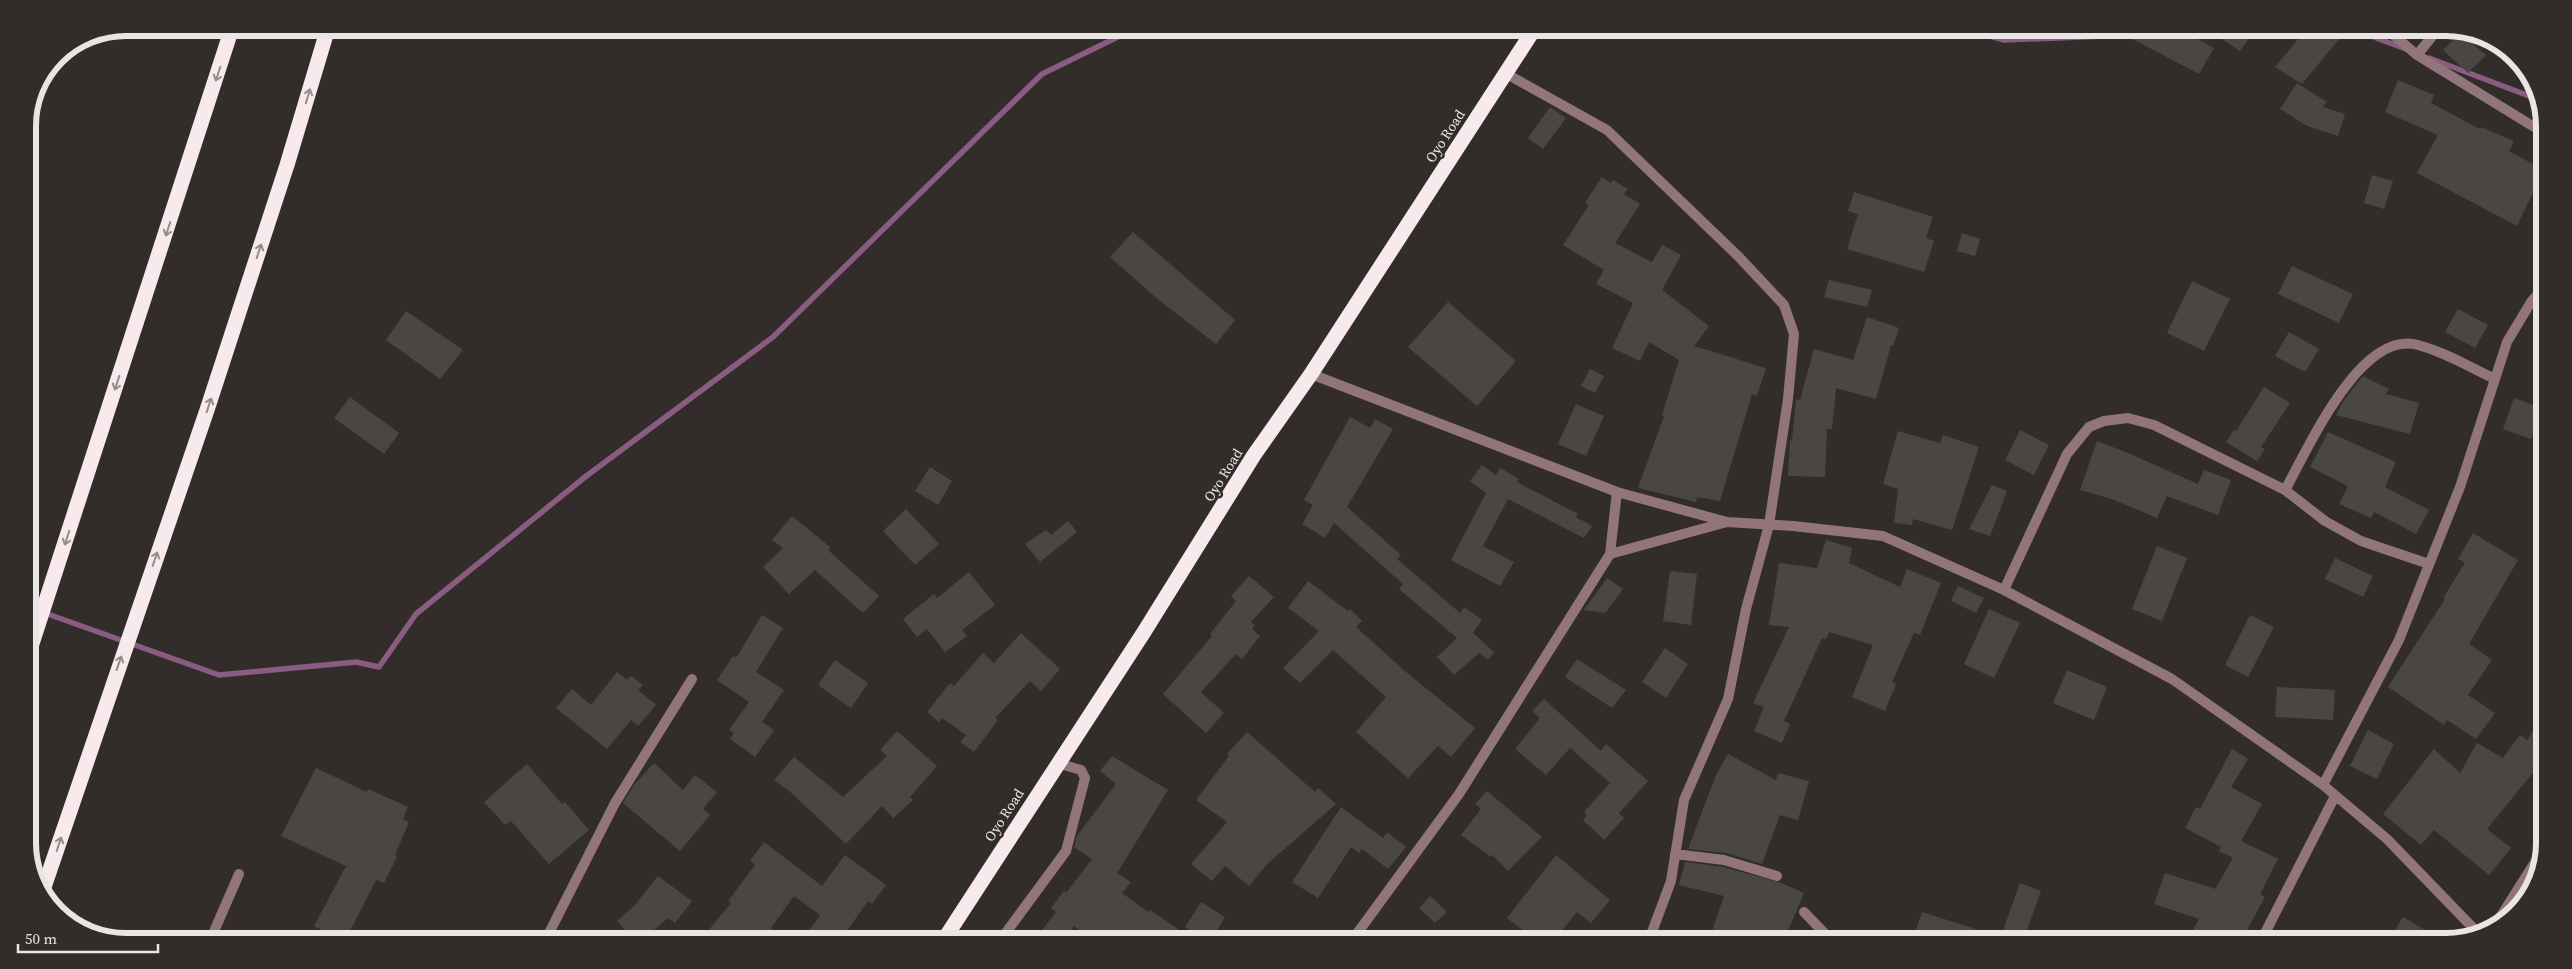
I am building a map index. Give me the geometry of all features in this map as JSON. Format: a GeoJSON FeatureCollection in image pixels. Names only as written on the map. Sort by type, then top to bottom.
{"type":"FeatureCollection","features":[{"type":"Feature","properties":{"kind":"highway"},"geometry":{"type":"LineString","coordinates":[[36,631],[229,36]]}},
{"type":"Feature","properties":{"kind":"highway"},"geometry":{"type":"LineString","coordinates":[[45,882],[103,709],[210,401],[287,165],[326,36]]}},
{"type":"Feature","properties":{"kind":"highway","name":"Oyo Road"},"geometry":{"type":"LineString","coordinates":[[947,933],[1144,632],[1254,455],[1311,374],[1530,36]]}},
{"type":"Feature","properties":{"kind":"street"},"geometry":{"type":"LineString","coordinates":[[2395,36],[2417,55],[2536,128]]}},
{"type":"Feature","properties":{"kind":"street"},"geometry":{"type":"LineString","coordinates":[[2417,55],[2432,36]]}},
{"type":"Feature","properties":{"kind":"street"},"geometry":{"type":"LineString","coordinates":[[1505,73],[1607,130],[1731,249],[1784,305],[1794,334],[1788,399],[1769,525],[1746,609],[1728,698],[1684,800],[1671,881],[1651,933]]}},
{"type":"Feature","properties":{"kind":"street"},"geometry":{"type":"LineString","coordinates":[[2323,785],[2399,640],[2460,487],[2507,342],[2536,296]]}},
{"type":"Feature","properties":{"kind":"street"},"geometry":{"type":"LineString","coordinates":[[2285,490],[2344,386],[2365,365],[2392,345],[2417,345],[2495,379]]}},
{"type":"Feature","properties":{"kind":"street"},"geometry":{"type":"LineString","coordinates":[[1311,374],[1617,492],[1727,522],[1883,536],[2004,590],[2172,679],[2323,785],[2387,839],[2473,928]]}},
{"type":"Feature","properties":{"kind":"street"},"geometry":{"type":"LineString","coordinates":[[2004,590],[2067,454],[2089,427],[2104,421],[2128,418],[2154,425],[2285,490],[2325,521],[2361,541],[2429,564]]}},
{"type":"Feature","properties":{"kind":"street"},"geometry":{"type":"LineString","coordinates":[[1357,933],[1459,794],[1610,554],[1617,492]]}},
{"type":"Feature","properties":{"kind":"street"},"geometry":{"type":"LineString","coordinates":[[1610,554],[1727,522]]}},
{"type":"Feature","properties":{"kind":"street"},"geometry":{"type":"LineString","coordinates":[[549,933],[615,803],[692,679]]}},
{"type":"Feature","properties":{"kind":"street"},"geometry":{"type":"LineString","coordinates":[[1006,933],[1066,851],[1072,833],[1085,778],[1081,770],[1057,763]]}},
{"type":"Feature","properties":{"kind":"street"},"geometry":{"type":"LineString","coordinates":[[2265,933],[2335,796]]}},
{"type":"Feature","properties":{"kind":"street"},"geometry":{"type":"LineString","coordinates":[[1675,854],[1724,860],[1777,876]]}},
{"type":"Feature","properties":{"kind":"street"},"geometry":{"type":"LineString","coordinates":[[2504,911],[2533,866]]}},
{"type":"Feature","properties":{"kind":"street"},"geometry":{"type":"LineString","coordinates":[[213,933],[239,874]]}},
{"type":"Feature","properties":{"kind":"street"},"geometry":{"type":"LineString","coordinates":[[1804,912],[1824,933]]}},
{"type":"Feature","properties":{"kind":"building"},"geometry":{"type":"Polygon","coordinates":[[[2127,36],[2192,36],[2214,48],[2199,74],[2127,36]]]}},
{"type":"Feature","properties":{"kind":"building"},"geometry":{"type":"Polygon","coordinates":[[[2217,36],[2250,36],[2240,51],[2217,36]]]}},
{"type":"Feature","properties":{"kind":"building"},"geometry":{"type":"Polygon","coordinates":[[[2301,36],[2342,36],[2302,84],[2275,67],[2301,36]]]}},
{"type":"Feature","properties":{"kind":"building"},"geometry":{"type":"Polygon","coordinates":[[[2456,37],[2467,39],[2486,55],[2468,73],[2443,50],[2456,37]]]}},
{"type":"Feature","properties":{"kind":"building"},"geometry":{"type":"Polygon","coordinates":[[[2398,80],[2434,95],[2431,103],[2480,129],[2481,127],[2514,141],[2509,151],[2536,166],[2536,187],[2517,226],[2417,173],[2438,135],[2385,112],[2398,80]]]}},
{"type":"Feature","properties":{"kind":"building"},"geometry":{"type":"Polygon","coordinates":[[[2297,83],[2327,102],[2323,107],[2345,114],[2338,136],[2307,126],[2280,109],[2297,83]]]}},
{"type":"Feature","properties":{"kind":"building"},"geometry":{"type":"Polygon","coordinates":[[[1550,107],[1566,118],[1543,149],[1528,138],[1550,107]]]}},
{"type":"Feature","properties":{"kind":"building"},"geometry":{"type":"Polygon","coordinates":[[[2372,175],[2393,181],[2384,209],[2364,203],[2372,175]]]}},
{"type":"Feature","properties":{"kind":"building"},"geometry":{"type":"Polygon","coordinates":[[[1602,177],[1611,183],[1613,180],[1628,189],[1624,194],[1640,204],[1615,243],[1652,262],[1662,245],[1681,255],[1662,290],[1709,326],[1694,346],[1766,368],[1757,396],[1752,394],[1720,501],[1697,497],[1696,502],[1638,488],[1664,416],[1662,415],[1679,360],[1649,342],[1640,361],[1612,348],[1633,303],[1596,284],[1604,270],[1563,245],[1589,205],[1585,203],[1602,177]]]}},
{"type":"Feature","properties":{"kind":"building"},"geometry":{"type":"Polygon","coordinates":[[[1854,192],[1933,217],[1926,238],[1934,241],[1924,272],[1847,249],[1858,214],[1848,211],[1854,192]]]}},
{"type":"Feature","properties":{"kind":"building"},"geometry":{"type":"Polygon","coordinates":[[[1133,232],[1235,320],[1216,344],[1160,301],[1110,257],[1133,232]]]}},
{"type":"Feature","properties":{"kind":"building"},"geometry":{"type":"Polygon","coordinates":[[[1962,233],[1980,239],[1975,256],[1957,251],[1962,233]]]}},
{"type":"Feature","properties":{"kind":"building"},"geometry":{"type":"Polygon","coordinates":[[[2292,266],[2353,294],[2339,323],[2278,294],[2292,266]]]}},
{"type":"Feature","properties":{"kind":"building"},"geometry":{"type":"Polygon","coordinates":[[[1829,280],[1872,290],[1867,307],[1824,297],[1829,280]]]}},
{"type":"Feature","properties":{"kind":"building"},"geometry":{"type":"Polygon","coordinates":[[[2192,281],[2230,299],[2204,351],[2167,333],[2192,281]]]}},
{"type":"Feature","properties":{"kind":"building"},"geometry":{"type":"Polygon","coordinates":[[[1448,302],[1516,361],[1477,406],[1408,347],[1448,302]]]}},
{"type":"Feature","properties":{"kind":"building"},"geometry":{"type":"Polygon","coordinates":[[[2458,309],[2488,325],[2475,348],[2445,332],[2458,309]]]}},
{"type":"Feature","properties":{"kind":"building"},"geometry":{"type":"Polygon","coordinates":[[[406,311],[463,350],[440,379],[386,340],[406,311]]]}},
{"type":"Feature","properties":{"kind":"building"},"geometry":{"type":"Polygon","coordinates":[[[1867,317],[1899,328],[1893,346],[1891,345],[1876,399],[1836,388],[1832,429],[1827,429],[1825,477],[1788,476],[1790,440],[1792,441],[1796,399],[1800,400],[1814,349],[1853,360],[1867,317]]]}},
{"type":"Feature","properties":{"kind":"building"},"geometry":{"type":"Polygon","coordinates":[[[2289,332],[2319,349],[2305,372],[2275,356],[2289,332]]]}},
{"type":"Feature","properties":{"kind":"building"},"geometry":{"type":"Polygon","coordinates":[[[1590,369],[1604,376],[1595,393],[1581,386],[1590,369]]]}},
{"type":"Feature","properties":{"kind":"building"},"geometry":{"type":"Polygon","coordinates":[[[2363,376],[2389,389],[2386,394],[2419,403],[2410,434],[2336,415],[2344,400],[2363,376]]]}},
{"type":"Feature","properties":{"kind":"building"},"geometry":{"type":"Polygon","coordinates":[[[2264,387],[2290,403],[2261,447],[2265,449],[2257,461],[2226,442],[2234,430],[2236,431],[2264,387]]]}},
{"type":"Feature","properties":{"kind":"building"},"geometry":{"type":"Polygon","coordinates":[[[350,397],[399,433],[384,454],[334,418],[350,397]]]}},
{"type":"Feature","properties":{"kind":"building"},"geometry":{"type":"Polygon","coordinates":[[[2514,398],[2536,406],[2536,425],[2531,439],[2503,429],[2514,398]]]}},
{"type":"Feature","properties":{"kind":"building"},"geometry":{"type":"Polygon","coordinates":[[[1576,404],[1604,416],[1586,456],[1558,444],[1576,404]]]}},
{"type":"Feature","properties":{"kind":"building"},"geometry":{"type":"Polygon","coordinates":[[[1350,417],[1370,428],[1375,419],[1393,429],[1347,507],[1401,555],[1397,559],[1460,613],[1464,607],[1482,620],[1473,633],[1494,652],[1488,660],[1479,653],[1454,675],[1437,657],[1457,638],[1399,589],[1403,584],[1334,523],[1325,538],[1302,524],[1313,505],[1304,500],[1350,417]]]}},
{"type":"Feature","properties":{"kind":"building"},"geometry":{"type":"Polygon","coordinates":[[[2020,430],[2049,445],[2034,475],[2005,460],[2020,430]]]}},
{"type":"Feature","properties":{"kind":"building"},"geometry":{"type":"Polygon","coordinates":[[[1898,431],[1940,443],[1943,435],[1979,447],[1952,530],[1913,519],[1912,525],[1894,523],[1898,489],[1883,484],[1898,431]]]}},
{"type":"Feature","properties":{"kind":"building"},"geometry":{"type":"Polygon","coordinates":[[[2328,432],[2396,462],[2385,487],[2429,510],[2416,534],[2374,512],[2371,518],[2339,504],[2348,486],[2310,467],[2328,432]]]}},
{"type":"Feature","properties":{"kind":"building"},"geometry":{"type":"Polygon","coordinates":[[[2097,441],[2198,484],[2204,470],[2231,480],[2218,515],[2167,496],[2157,518],[2112,499],[2080,490],[2097,441]]]}},
{"type":"Feature","properties":{"kind":"building"},"geometry":{"type":"Polygon","coordinates":[[[1482,465],[1496,475],[1500,468],[1519,479],[1517,482],[1578,514],[1576,517],[1592,526],[1584,538],[1508,499],[1483,546],[1514,562],[1500,586],[1451,560],[1486,493],[1470,481],[1482,465]]]}},
{"type":"Feature","properties":{"kind":"building"},"geometry":{"type":"Polygon","coordinates":[[[930,467],[952,481],[938,505],[915,491],[930,467]]]}},
{"type":"Feature","properties":{"kind":"building"},"geometry":{"type":"Polygon","coordinates":[[[1992,485],[2007,491],[1990,536],[1969,529],[1992,485]]]}},
{"type":"Feature","properties":{"kind":"building"},"geometry":{"type":"Polygon","coordinates":[[[906,509],[939,544],[915,565],[883,531],[906,509]]]}},
{"type":"Feature","properties":{"kind":"building"},"geometry":{"type":"Polygon","coordinates":[[[792,516],[830,547],[828,550],[879,596],[863,613],[815,570],[789,594],[763,567],[783,548],[772,540],[792,516]]]}},
{"type":"Feature","properties":{"kind":"building"},"geometry":{"type":"Polygon","coordinates":[[[1068,521],[1077,532],[1040,562],[1025,544],[1046,530],[1051,535],[1068,521]]]}},
{"type":"Feature","properties":{"kind":"building"},"geometry":{"type":"Polygon","coordinates":[[[2473,533],[2518,560],[2469,644],[2492,660],[2468,695],[2495,713],[2476,739],[2447,720],[2444,725],[2388,687],[2445,599],[2443,598],[2465,563],[2458,559],[2473,533]]]}},
{"type":"Feature","properties":{"kind":"building"},"geometry":{"type":"Polygon","coordinates":[[[1826,540],[1852,548],[1849,563],[1900,587],[1907,569],[1941,583],[1920,635],[1914,633],[1892,682],[1896,684],[1885,711],[1852,697],[1873,645],[1829,632],[1826,639],[1822,638],[1784,721],[1790,724],[1782,743],[1754,731],[1764,707],[1753,703],[1789,627],[1769,625],[1779,563],[1817,568],[1826,540]]]}},
{"type":"Feature","properties":{"kind":"building"},"geometry":{"type":"Polygon","coordinates":[[[2157,546],[2187,558],[2162,621],[2132,609],[2157,546]]]}},
{"type":"Feature","properties":{"kind":"building"},"geometry":{"type":"Polygon","coordinates":[[[2335,558],[2373,576],[2363,597],[2325,579],[2335,558]]]}},
{"type":"Feature","properties":{"kind":"building"},"geometry":{"type":"Polygon","coordinates":[[[1670,571],[1697,574],[1691,625],[1663,621],[1670,571]]]}},
{"type":"Feature","properties":{"kind":"building"},"geometry":{"type":"Polygon","coordinates":[[[969,572],[995,605],[962,630],[967,636],[945,652],[927,629],[917,637],[903,619],[934,594],[937,598],[969,572]]]}},
{"type":"Feature","properties":{"kind":"building"},"geometry":{"type":"Polygon","coordinates":[[[1249,576],[1274,597],[1251,622],[1255,625],[1252,629],[1260,636],[1242,659],[1236,654],[1201,692],[1224,713],[1206,733],[1163,694],[1212,636],[1210,634],[1236,601],[1231,596],[1249,576]]]}},
{"type":"Feature","properties":{"kind":"building"},"geometry":{"type":"Polygon","coordinates":[[[1607,578],[1623,589],[1605,613],[1584,610],[1607,578]]]}},
{"type":"Feature","properties":{"kind":"building"},"geometry":{"type":"Polygon","coordinates":[[[1308,581],[1348,611],[1350,609],[1362,621],[1356,627],[1406,672],[1475,728],[1451,757],[1438,746],[1408,778],[1356,732],[1386,697],[1333,650],[1300,683],[1283,668],[1319,631],[1288,608],[1308,581]]]}},
{"type":"Feature","properties":{"kind":"building"},"geometry":{"type":"Polygon","coordinates":[[[1958,586],[1984,598],[1976,613],[1951,601],[1958,586]]]}},
{"type":"Feature","properties":{"kind":"building"},"geometry":{"type":"Polygon","coordinates":[[[1989,609],[2020,623],[1994,678],[1964,664],[1989,609]]]}},
{"type":"Feature","properties":{"kind":"building"},"geometry":{"type":"Polygon","coordinates":[[[762,615],[783,628],[756,672],[784,690],[762,722],[774,730],[755,757],[730,739],[734,733],[729,730],[749,702],[717,680],[733,656],[736,658],[762,615]]]}},
{"type":"Feature","properties":{"kind":"building"},"geometry":{"type":"Polygon","coordinates":[[[2250,615],[2274,627],[2248,677],[2225,665],[2250,615]]]}},
{"type":"Feature","properties":{"kind":"building"},"geometry":{"type":"Polygon","coordinates":[[[1021,633],[1060,669],[1041,691],[1030,681],[995,718],[998,720],[974,752],[960,742],[966,735],[942,718],[939,722],[927,712],[950,683],[954,686],[983,653],[994,663],[1021,633]]]}},
{"type":"Feature","properties":{"kind":"building"},"geometry":{"type":"Polygon","coordinates":[[[1665,648],[1688,664],[1666,698],[1642,682],[1665,648]]]}},
{"type":"Feature","properties":{"kind":"building"},"geometry":{"type":"Polygon","coordinates":[[[1577,659],[1626,690],[1612,708],[1565,677],[1577,659]]]}},
{"type":"Feature","properties":{"kind":"building"},"geometry":{"type":"Polygon","coordinates":[[[835,660],[868,683],[851,708],[818,685],[835,660]]]}},
{"type":"Feature","properties":{"kind":"building"},"geometry":{"type":"Polygon","coordinates":[[[2067,670],[2107,687],[2094,720],[2053,703],[2067,670]]]}},
{"type":"Feature","properties":{"kind":"building"},"geometry":{"type":"Polygon","coordinates":[[[617,672],[627,680],[631,676],[643,685],[638,690],[656,705],[638,726],[631,720],[607,749],[556,708],[572,689],[591,705],[617,672]]]}},
{"type":"Feature","properties":{"kind":"building"},"geometry":{"type":"Polygon","coordinates":[[[2277,687],[2335,690],[2333,720],[2275,717],[2277,687]]]}},
{"type":"Feature","properties":{"kind":"building"},"geometry":{"type":"Polygon","coordinates":[[[1544,699],[1601,751],[1606,744],[1648,781],[1619,813],[1624,818],[1604,840],[1583,820],[1587,815],[1584,812],[1610,783],[1570,748],[1546,775],[1515,749],[1540,718],[1532,711],[1544,699]]]}},
{"type":"Feature","properties":{"kind":"building"},"geometry":{"type":"Polygon","coordinates":[[[2536,726],[2536,769],[2487,829],[2511,848],[2489,875],[2434,830],[2421,845],[2383,814],[2434,749],[2460,773],[2477,743],[2503,758],[2520,735],[2527,740],[2536,726]]]}},
{"type":"Feature","properties":{"kind":"building"},"geometry":{"type":"Polygon","coordinates":[[[2368,730],[2394,744],[2377,779],[2350,766],[2368,730]]]}},
{"type":"Feature","properties":{"kind":"building"},"geometry":{"type":"Polygon","coordinates":[[[897,731],[937,766],[910,797],[913,800],[893,818],[882,806],[846,844],[788,790],[774,780],[794,757],[843,797],[887,756],[880,750],[897,731]]]}},
{"type":"Feature","properties":{"kind":"building"},"geometry":{"type":"Polygon","coordinates":[[[1247,732],[1315,792],[1318,788],[1336,804],[1267,864],[1249,886],[1225,866],[1212,881],[1191,864],[1227,822],[1196,800],[1229,756],[1227,754],[1247,732]]]}},
{"type":"Feature","properties":{"kind":"building"},"geometry":{"type":"Polygon","coordinates":[[[2232,749],[2248,759],[2231,787],[2262,804],[2241,841],[2278,859],[2260,894],[2265,897],[2245,933],[2191,933],[2199,919],[2154,904],[2165,873],[2215,889],[2233,858],[2219,851],[2221,847],[2185,828],[2196,807],[2200,809],[2232,749]]]}},
{"type":"Feature","properties":{"kind":"building"},"geometry":{"type":"Polygon","coordinates":[[[1728,754],[1776,780],[1778,773],[1809,781],[1798,820],[1780,815],[1762,864],[1726,853],[1688,849],[1716,775],[1728,754]]]}},
{"type":"Feature","properties":{"kind":"building"},"geometry":{"type":"Polygon","coordinates":[[[1112,756],[1168,790],[1117,873],[1131,882],[1122,893],[1148,912],[1150,910],[1178,929],[1176,933],[1084,933],[1074,926],[1069,933],[1040,933],[1056,912],[1051,908],[1064,891],[1066,893],[1092,859],[1074,847],[1077,836],[1116,784],[1100,771],[1112,756]]]}},
{"type":"Feature","properties":{"kind":"building"},"geometry":{"type":"Polygon","coordinates":[[[654,763],[683,790],[695,775],[717,792],[703,809],[710,815],[680,851],[623,803],[634,785],[654,763]]]}},
{"type":"Feature","properties":{"kind":"building"},"geometry":{"type":"Polygon","coordinates":[[[527,764],[562,804],[565,802],[589,830],[549,864],[511,821],[505,825],[484,802],[527,764]]]}},
{"type":"Feature","properties":{"kind":"building"},"geometry":{"type":"Polygon","coordinates":[[[316,768],[367,792],[368,789],[408,807],[403,819],[409,822],[395,855],[397,857],[384,883],[376,880],[349,933],[327,933],[314,926],[346,866],[281,836],[316,768]]]}},
{"type":"Feature","properties":{"kind":"building"},"geometry":{"type":"Polygon","coordinates":[[[1487,791],[1542,837],[1508,871],[1492,855],[1491,857],[1461,835],[1481,809],[1475,804],[1487,791]]]}},
{"type":"Feature","properties":{"kind":"building"},"geometry":{"type":"Polygon","coordinates":[[[1341,807],[1383,838],[1387,832],[1406,847],[1388,869],[1362,849],[1359,853],[1351,847],[1318,898],[1292,882],[1341,807]]]}},
{"type":"Feature","properties":{"kind":"building"},"geometry":{"type":"Polygon","coordinates":[[[764,842],[822,886],[845,855],[886,885],[872,904],[868,901],[846,933],[807,933],[820,915],[794,896],[771,928],[778,933],[706,933],[731,903],[728,901],[755,865],[750,861],[764,842]]]}},
{"type":"Feature","properties":{"kind":"building"},"geometry":{"type":"Polygon","coordinates":[[[1556,855],[1610,900],[1591,923],[1577,912],[1560,933],[1526,933],[1507,918],[1556,855]]]}},
{"type":"Feature","properties":{"kind":"building"},"geometry":{"type":"Polygon","coordinates":[[[1685,862],[1723,867],[1779,882],[1804,893],[1787,933],[1711,933],[1724,896],[1679,885],[1685,862]]]}},
{"type":"Feature","properties":{"kind":"building"},"geometry":{"type":"Polygon","coordinates":[[[658,876],[692,901],[675,923],[668,918],[651,933],[628,933],[617,921],[634,906],[658,876]]]}},
{"type":"Feature","properties":{"kind":"building"},"geometry":{"type":"Polygon","coordinates":[[[2020,883],[2041,891],[2026,933],[2002,933],[2020,883]]]}},
{"type":"Feature","properties":{"kind":"building"},"geometry":{"type":"Polygon","coordinates":[[[1430,896],[1447,912],[1435,923],[1419,908],[1430,896]]]}},
{"type":"Feature","properties":{"kind":"building"},"geometry":{"type":"Polygon","coordinates":[[[1201,902],[1225,917],[1216,933],[1194,933],[1185,927],[1201,902]]]}},
{"type":"Feature","properties":{"kind":"building"},"geometry":{"type":"Polygon","coordinates":[[[1922,912],[1988,933],[1915,933],[1922,912]]]}},
{"type":"Feature","properties":{"kind":"building"},"geometry":{"type":"Polygon","coordinates":[[[2403,917],[2430,933],[2393,933],[2403,917]]]}},
{"type":"Feature","properties":{"kind":"waterway"},"geometry":{"type":"LineString","coordinates":[[36,610],[219,675],[356,662],[379,667],[416,614],[585,477],[773,337],[1042,74],[1120,36]]}},
{"type":"Feature","properties":{"kind":"waterway"},"geometry":{"type":"LineString","coordinates":[[1990,36],[2004,40],[2106,36]]}},
{"type":"Feature","properties":{"kind":"waterway"},"geometry":{"type":"LineString","coordinates":[[2371,36],[2406,49]]}},
{"type":"Feature","properties":{"kind":"waterway"},"geometry":{"type":"LineString","coordinates":[[2429,58],[2531,97]]}}]}
